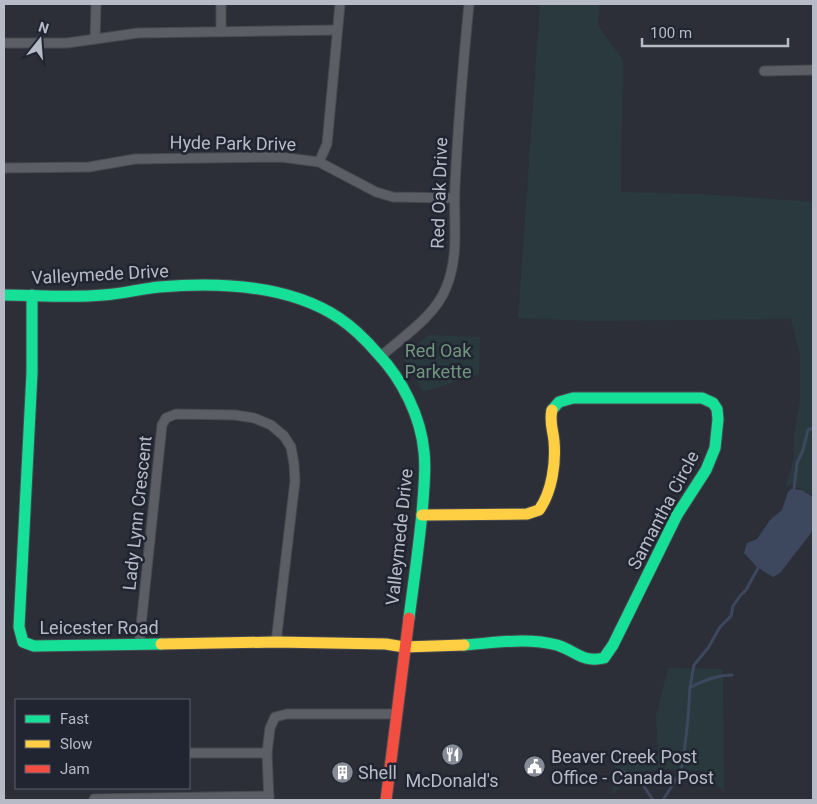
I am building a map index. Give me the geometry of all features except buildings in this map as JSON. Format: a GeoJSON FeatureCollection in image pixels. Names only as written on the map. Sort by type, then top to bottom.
{"type":"FeatureCollection","features":[{"type":"Feature","properties":{"kind":"street"},"geometry":{"type":"LineString","coordinates":[[95,39],[96,4]]}},
{"type":"Feature","properties":{"kind":"street"},"geometry":{"type":"LineString","coordinates":[[221,4],[222,31]]}},
{"type":"Feature","properties":{"kind":"street"},"geometry":{"type":"LineString","coordinates":[[319,162],[326,144],[340,4]]}},
{"type":"Feature","properties":{"kind":"street","name":"Red Oak Drive"},"geometry":{"type":"LineString","coordinates":[[381,356],[436,306],[446,290],[452,268],[456,245],[454,198],[458,119],[469,4]]}},
{"type":"Feature","properties":{"kind":"street"},"geometry":{"type":"LineString","coordinates":[[4,43],[67,43],[138,33],[337,30]]}},
{"type":"Feature","properties":{"kind":"street"},"geometry":{"type":"LineString","coordinates":[[764,71],[813,70]]}},
{"type":"Feature","properties":{"kind":"street","name":"Hyde Park Drive"},"geometry":{"type":"LineString","coordinates":[[4,168],[89,167],[135,158],[281,157],[319,162],[376,192],[393,196],[454,198]]}},
{"type":"Feature","properties":{"kind":"street","name":"Valleymede Drive"},"geometry":{"type":"LineString","coordinates":[[4,295],[114,294],[162,287],[240,287],[274,290],[312,303],[340,318],[359,332],[381,356],[398,379],[417,424],[423,444],[424,463],[422,515],[386,800]]}},
{"type":"Feature","properties":{"kind":"street","name":"Leicester Road"},"geometry":{"type":"LineString","coordinates":[[32,295],[32,373],[19,613],[20,637],[23,642],[34,646],[276,642],[404,646]]}},
{"type":"Feature","properties":{"kind":"street","name":"Samantha Circle"},"geometry":{"type":"LineString","coordinates":[[404,646],[543,642],[560,646],[591,661],[604,658],[613,645],[678,515],[711,460],[715,448],[718,419],[717,409],[713,403],[702,398],[688,397],[573,398],[562,400],[556,404],[551,416],[554,456],[547,497],[541,509],[534,513],[525,514],[422,515]]}},
{"type":"Feature","properties":{"kind":"street","name":"Lady Lynn Crescent"},"geometry":{"type":"LineString","coordinates":[[140,645],[162,425],[166,418],[176,414],[235,415],[254,418],[272,425],[284,436],[291,447],[295,481],[276,642]]}},
{"type":"Feature","properties":{"kind":"street"},"geometry":{"type":"LineString","coordinates":[[94,799],[269,798],[267,753],[270,728],[275,717],[287,714],[397,714]]}},
{"type":"Feature","properties":{"kind":"street"},"geometry":{"type":"LineString","coordinates":[[190,753],[267,753]]}},
{"type":"Feature","properties":{"kind":"green space"},"geometry":{"type":"Polygon","coordinates":[[[540,4],[599,4],[598,26],[623,60],[621,192],[703,194],[813,202],[813,495],[791,484],[785,489],[794,457],[794,434],[800,402],[800,355],[791,319],[593,321],[518,318],[540,4]]]}},
{"type":"Feature","properties":{"kind":"green space","name":"Red Oak Parkette"},"geometry":{"type":"Polygon","coordinates":[[[429,335],[480,337],[479,374],[423,392],[402,356],[429,335]]]}},
{"type":"Feature","properties":{"kind":"green space"},"geometry":{"type":"Polygon","coordinates":[[[668,668],[723,669],[724,792],[704,771],[666,769],[637,772],[612,795],[616,756],[658,755],[656,716],[668,668]]]}},
{"type":"Feature","properties":{"kind":"water"},"geometry":{"type":"Polygon","coordinates":[[[791,489],[802,490],[813,497],[813,527],[811,533],[780,573],[773,577],[757,567],[744,553],[747,543],[757,539],[770,520],[782,510],[788,492],[791,489]]]}},
{"type":"Feature","properties":{"kind":"waterway"},"geometry":{"type":"LineString","coordinates":[[794,489],[797,463],[803,450],[808,430],[813,428]]}},
{"type":"Feature","properties":{"kind":"waterway"},"geometry":{"type":"LineString","coordinates":[[663,800],[680,773],[683,762],[694,665],[708,648],[720,627],[731,616],[733,606],[746,590],[758,568]]}},
{"type":"Feature","properties":{"kind":"waterway"},"geometry":{"type":"LineString","coordinates":[[691,687],[711,678],[732,675]]}},
{"type":"Feature","properties":{"kind":"waterway"},"geometry":{"type":"LineString","coordinates":[[621,770],[641,782],[653,800]]}},
{"type":"Feature","properties":{"kind":"traffic: fast"},"geometry":{"type":"LineString","coordinates":[[4,295],[91,296],[159,287],[205,285],[252,288],[298,298],[319,307],[350,326],[360,334],[395,375],[409,399],[422,439],[425,476],[419,545],[409,618]]}},
{"type":"Feature","properties":{"kind":"traffic: fast"},"geometry":{"type":"LineString","coordinates":[[32,295],[32,373],[19,627],[23,642],[34,646],[161,644]]}},
{"type":"Feature","properties":{"kind":"traffic: fast"},"geometry":{"type":"LineString","coordinates":[[464,645],[534,641],[564,647],[584,658],[604,658],[613,645],[677,515],[706,470],[715,448],[718,419],[717,409],[713,403],[702,398],[573,398],[559,402],[552,410]]}},
{"type":"Feature","properties":{"kind":"traffic: slow"},"geometry":{"type":"LineString","coordinates":[[422,515],[527,514],[539,510],[547,495],[554,468],[552,410]]}},
{"type":"Feature","properties":{"kind":"traffic: slow"},"geometry":{"type":"LineString","coordinates":[[161,644],[276,642],[386,644],[404,647],[464,645]]}},
{"type":"Feature","properties":{"kind":"traffic: jam"},"geometry":{"type":"LineString","coordinates":[[386,800],[409,618]]}},
{"type":"Feature","properties":{"kind":"place","name":"McDonald's"},"geometry":{"type":"Point","coordinates":[452,755]}},
{"type":"Feature","properties":{"kind":"place","name":"Beaver Creek Post Office - Canada Post"},"geometry":{"type":"Point","coordinates":[535,766]}},
{"type":"Feature","properties":{"kind":"place","name":"Shell"},"geometry":{"type":"Point","coordinates":[342,772]}}]}
